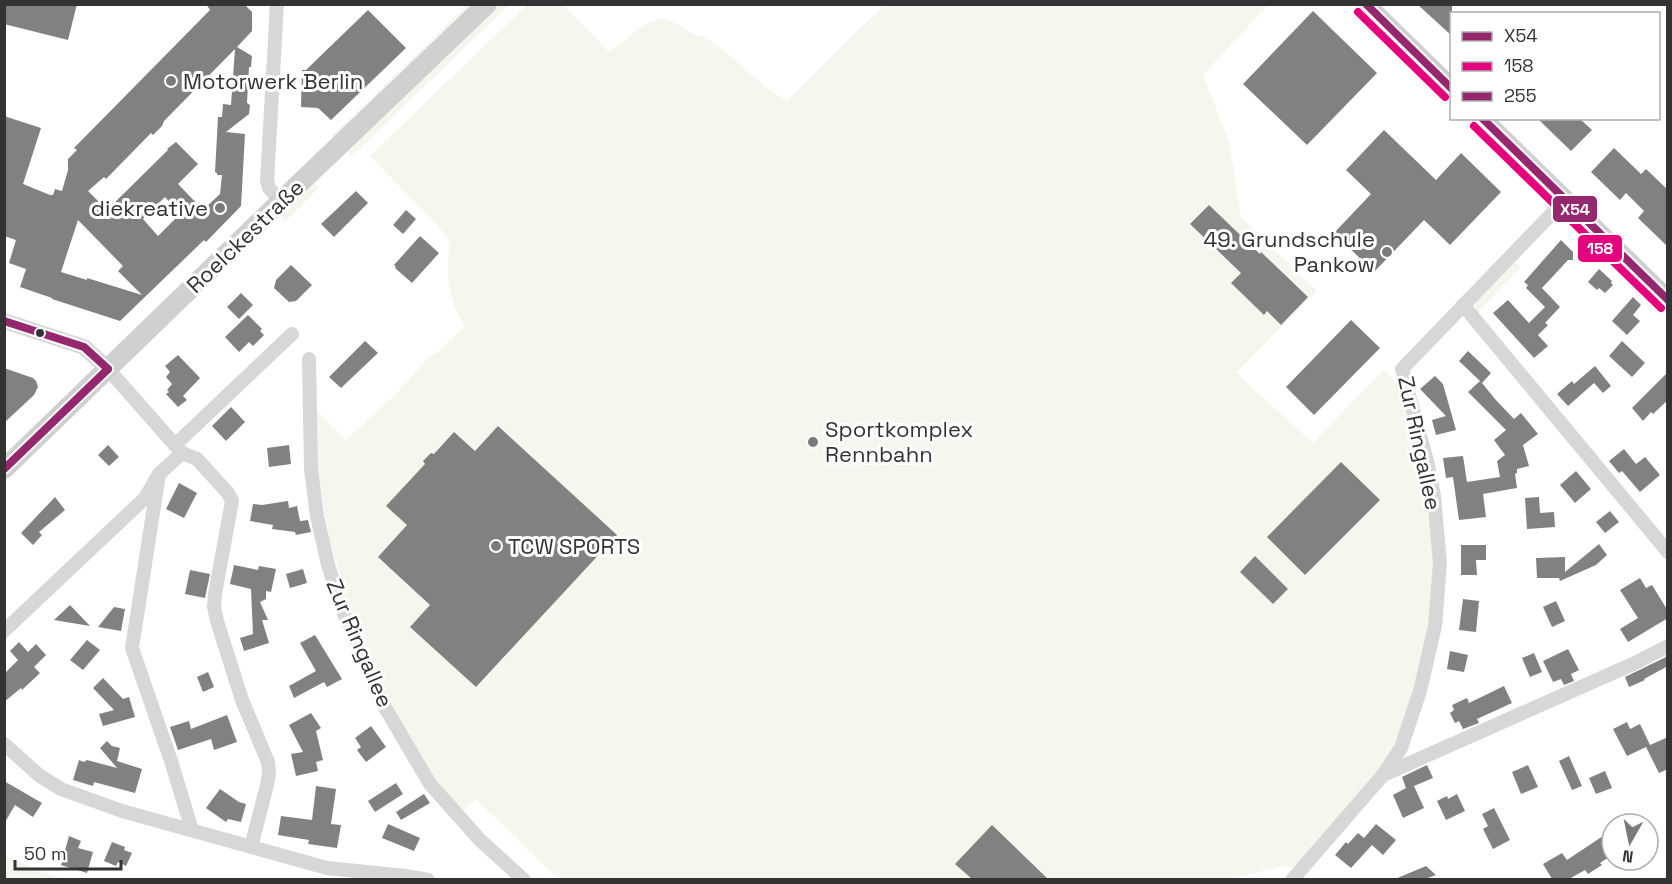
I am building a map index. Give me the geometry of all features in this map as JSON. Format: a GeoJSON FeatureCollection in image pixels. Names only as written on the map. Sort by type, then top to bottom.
{"type":"FeatureCollection","features":[{"type":"Feature","properties":{"kind":"main road","name":"Roelckestraße"},"geometry":{"type":"LineString","coordinates":[[4,469],[487,4]]}},
{"type":"Feature","properties":{"kind":"main road"},"geometry":{"type":"LineString","coordinates":[[1365,4],[1450,87]]}},
{"type":"Feature","properties":{"kind":"main road"},"geometry":{"type":"LineString","coordinates":[[1483,120],[1668,300]]}},
{"type":"Feature","properties":{"kind":"street"},"geometry":{"type":"LineString","coordinates":[[277,4],[267,181],[269,188],[281,201]]}},
{"type":"Feature","properties":{"kind":"street","name":"Zur Ringallee"},"geometry":{"type":"LineString","coordinates":[[1292,879],[1383,775],[1401,748],[1420,691],[1435,626],[1440,563],[1438,528],[1428,465],[1402,369],[1565,200]]}},
{"type":"Feature","properties":{"kind":"street"},"geometry":{"type":"LineString","coordinates":[[1463,305],[1668,552]]}},
{"type":"Feature","properties":{"kind":"street"},"geometry":{"type":"LineString","coordinates":[[4,321],[84,347],[108,369],[179,449],[197,459],[232,501],[214,607],[242,700],[268,762],[267,785],[251,847]]}},
{"type":"Feature","properties":{"kind":"street"},"geometry":{"type":"LineString","coordinates":[[4,631],[145,498],[159,474],[179,449],[291,334]]}},
{"type":"Feature","properties":{"kind":"street","name":"Zur Ringallee"},"geometry":{"type":"LineString","coordinates":[[309,359],[310,469],[328,565],[342,609],[383,704],[430,784],[480,840],[524,879]]}},
{"type":"Feature","properties":{"kind":"street"},"geometry":{"type":"LineString","coordinates":[[159,474],[132,648],[192,830]]}},
{"type":"Feature","properties":{"kind":"street","name":"Zur Ringallee"},"geometry":{"type":"LineString","coordinates":[[1383,775],[1633,664],[1668,646]]}},
{"type":"Feature","properties":{"kind":"street"},"geometry":{"type":"LineString","coordinates":[[4,744],[40,776],[61,789],[122,811],[327,868],[428,879]]}},
{"type":"Feature","properties":{"kind":"shaded area","name":"Sportkomplex Rennbahn"},"geometry":{"type":"Polygon","coordinates":[[[890,4],[1268,5],[1203,75],[1229,142],[1241,217],[1317,291],[1236,373],[1313,443],[1384,369],[1398,385],[1418,447],[1429,495],[1434,552],[1429,636],[1420,680],[1396,745],[1379,773],[1296,868],[1284,866],[1227,880],[562,879],[551,872],[476,799],[461,812],[438,787],[397,719],[362,640],[329,538],[317,466],[314,408],[346,440],[396,394],[429,357],[437,353],[465,326],[451,296],[449,286],[450,242],[439,227],[370,156],[527,5],[564,5],[609,52],[650,22],[666,19],[717,45],[766,87],[787,101],[884,5],[887,7],[890,4]]]}},
{"type":"Feature","properties":{"kind":"shaded area"},"geometry":{"type":"Polygon","coordinates":[[[467,5],[473,5],[333,138],[332,136],[467,5]]]}},
{"type":"Feature","properties":{"kind":"shaded area"},"geometry":{"type":"Polygon","coordinates":[[[499,5],[509,5],[351,157],[347,149],[499,5]]]}},
{"type":"Feature","properties":{"kind":"shaded area"},"geometry":{"type":"Polygon","coordinates":[[[313,182],[319,188],[284,223],[280,214],[313,182]]]}},
{"type":"Feature","properties":{"kind":"shaded area"},"geometry":{"type":"Polygon","coordinates":[[[1515,262],[1521,267],[1479,311],[1479,316],[1474,304],[1515,262]]]}},
{"type":"Feature","properties":{"kind":"shaded area"},"geometry":{"type":"Polygon","coordinates":[[[5,856],[62,879],[5,879],[5,856]]]}},
{"type":"Feature","properties":{"kind":"building"},"geometry":{"type":"Polygon","coordinates":[[[4,4],[77,4],[68,40],[4,24],[4,4]]]}},
{"type":"Feature","properties":{"kind":"building"},"geometry":{"type":"Polygon","coordinates":[[[206,4],[244,4],[252,12],[252,31],[237,47],[252,56],[251,67],[249,67],[247,103],[250,105],[249,114],[226,132],[245,134],[241,206],[206,242],[204,240],[120,321],[20,287],[26,269],[9,263],[16,240],[4,236],[4,116],[41,128],[23,184],[50,195],[53,195],[55,189],[62,191],[68,170],[68,159],[77,150],[74,148],[210,10],[206,4]],[[235,49],[153,135],[151,133],[106,179],[104,177],[88,191],[107,210],[176,142],[198,164],[178,184],[203,210],[220,194],[222,175],[217,175],[215,172],[218,117],[222,117],[223,104],[231,105],[235,49]],[[165,197],[143,219],[158,236],[180,214],[165,197]],[[78,220],[61,272],[142,295],[118,271],[123,266],[78,220]]]}},
{"type":"Feature","properties":{"kind":"building"},"geometry":{"type":"Polygon","coordinates":[[[1417,4],[1452,4],[1450,34],[1417,4]]]}},
{"type":"Feature","properties":{"kind":"building"},"geometry":{"type":"Polygon","coordinates":[[[368,10],[406,48],[331,120],[318,108],[301,107],[302,70],[306,70],[368,10]]]}},
{"type":"Feature","properties":{"kind":"building"},"geometry":{"type":"Polygon","coordinates":[[[1313,11],[1377,73],[1307,145],[1243,84],[1313,11]]]}},
{"type":"Feature","properties":{"kind":"building"},"geometry":{"type":"Polygon","coordinates":[[[1539,120],[1581,120],[1592,130],[1571,151],[1539,120]]]}},
{"type":"Feature","properties":{"kind":"building"},"geometry":{"type":"Polygon","coordinates":[[[1384,130],[1436,180],[1461,153],[1501,192],[1450,245],[1424,220],[1374,272],[1334,233],[1371,194],[1346,170],[1384,130]]]}},
{"type":"Feature","properties":{"kind":"building"},"geometry":{"type":"Polygon","coordinates":[[[1614,148],[1641,174],[1646,169],[1668,190],[1668,247],[1638,218],[1644,211],[1626,193],[1620,200],[1591,172],[1614,148]]]}},
{"type":"Feature","properties":{"kind":"building"},"geometry":{"type":"Polygon","coordinates":[[[356,191],[368,203],[334,237],[321,224],[356,191]]]}},
{"type":"Feature","properties":{"kind":"building"},"geometry":{"type":"Polygon","coordinates":[[[1209,205],[1308,297],[1281,325],[1267,311],[1264,315],[1231,283],[1241,273],[1190,224],[1209,205]]]}},
{"type":"Feature","properties":{"kind":"building"},"geometry":{"type":"Polygon","coordinates":[[[406,210],[416,219],[403,234],[393,225],[406,210]]]}},
{"type":"Feature","properties":{"kind":"building"},"geometry":{"type":"Polygon","coordinates":[[[420,236],[439,253],[412,283],[394,265],[420,236]]]}},
{"type":"Feature","properties":{"kind":"building"},"geometry":{"type":"Polygon","coordinates":[[[1561,240],[1573,252],[1573,260],[1568,260],[1542,288],[1560,307],[1545,323],[1548,325],[1538,335],[1548,346],[1534,358],[1493,313],[1508,300],[1529,323],[1545,307],[1526,288],[1528,285],[1524,282],[1561,240]]]}},
{"type":"Feature","properties":{"kind":"building"},"geometry":{"type":"Polygon","coordinates":[[[291,265],[312,285],[296,301],[289,302],[274,288],[276,280],[291,265]]]}},
{"type":"Feature","properties":{"kind":"building"},"geometry":{"type":"Polygon","coordinates":[[[1599,269],[1612,281],[1613,285],[1605,293],[1599,288],[1597,290],[1588,282],[1599,269]]]}},
{"type":"Feature","properties":{"kind":"building"},"geometry":{"type":"Polygon","coordinates":[[[241,293],[253,305],[239,319],[227,307],[241,293]]]}},
{"type":"Feature","properties":{"kind":"building"},"geometry":{"type":"Polygon","coordinates":[[[1633,297],[1641,305],[1633,315],[1640,321],[1627,335],[1612,321],[1633,297]]]}},
{"type":"Feature","properties":{"kind":"building"},"geometry":{"type":"Polygon","coordinates":[[[248,315],[262,329],[260,331],[264,335],[253,346],[249,342],[239,352],[225,337],[248,315]]]}},
{"type":"Feature","properties":{"kind":"building"},"geometry":{"type":"Polygon","coordinates":[[[1351,320],[1380,348],[1314,415],[1286,387],[1351,320]]]}},
{"type":"Feature","properties":{"kind":"building"},"geometry":{"type":"Polygon","coordinates":[[[365,341],[378,353],[341,388],[329,377],[365,341]]]}},
{"type":"Feature","properties":{"kind":"building"},"geometry":{"type":"Polygon","coordinates":[[[1622,341],[1645,363],[1632,377],[1609,356],[1622,341]]]}},
{"type":"Feature","properties":{"kind":"building"},"geometry":{"type":"Polygon","coordinates":[[[1468,351],[1491,373],[1482,383],[1495,399],[1514,419],[1521,413],[1538,434],[1523,445],[1529,466],[1517,469],[1515,474],[1517,488],[1483,494],[1486,517],[1459,520],[1453,477],[1446,478],[1443,458],[1463,456],[1467,482],[1500,477],[1497,461],[1505,455],[1494,440],[1506,430],[1468,392],[1480,381],[1459,361],[1468,351]]]}},
{"type":"Feature","properties":{"kind":"building"},"geometry":{"type":"Polygon","coordinates":[[[178,355],[200,378],[183,396],[187,400],[178,407],[166,394],[172,384],[166,377],[170,372],[165,366],[178,355]]]}},
{"type":"Feature","properties":{"kind":"building"},"geometry":{"type":"Polygon","coordinates":[[[1595,366],[1611,386],[1603,393],[1594,383],[1568,406],[1557,394],[1572,381],[1574,384],[1595,366]]]}},
{"type":"Feature","properties":{"kind":"building"},"geometry":{"type":"Polygon","coordinates":[[[4,368],[33,378],[38,387],[34,395],[4,423],[4,368]]]}},
{"type":"Feature","properties":{"kind":"building"},"geometry":{"type":"Polygon","coordinates":[[[1668,372],[1668,400],[1643,421],[1632,408],[1668,372]]]}},
{"type":"Feature","properties":{"kind":"building"},"geometry":{"type":"Polygon","coordinates":[[[1435,376],[1443,384],[1456,430],[1436,435],[1432,420],[1446,416],[1420,389],[1435,376]]]}},
{"type":"Feature","properties":{"kind":"building"},"geometry":{"type":"Polygon","coordinates":[[[231,407],[245,422],[226,441],[212,426],[231,407]]]}},
{"type":"Feature","properties":{"kind":"building","name":"TCW SPORTS"},"geometry":{"type":"Polygon","coordinates":[[[498,426],[617,535],[476,687],[410,627],[430,605],[378,557],[407,525],[386,506],[425,464],[423,461],[431,453],[434,454],[454,432],[475,451],[498,426]]]}},
{"type":"Feature","properties":{"kind":"building"},"geometry":{"type":"Polygon","coordinates":[[[108,445],[119,457],[109,466],[98,455],[108,445]]]}},
{"type":"Feature","properties":{"kind":"building"},"geometry":{"type":"Polygon","coordinates":[[[289,445],[291,464],[269,467],[267,448],[289,445]]]}},
{"type":"Feature","properties":{"kind":"building"},"geometry":{"type":"Polygon","coordinates":[[[1624,449],[1636,464],[1645,457],[1660,475],[1640,492],[1622,471],[1619,473],[1609,461],[1624,449]]]}},
{"type":"Feature","properties":{"kind":"building"},"geometry":{"type":"Polygon","coordinates":[[[1341,462],[1380,500],[1305,575],[1267,537],[1341,462]]]}},
{"type":"Feature","properties":{"kind":"building"},"geometry":{"type":"Polygon","coordinates":[[[1576,471],[1591,489],[1575,503],[1560,485],[1576,471]]]}},
{"type":"Feature","properties":{"kind":"building"},"geometry":{"type":"Polygon","coordinates":[[[179,483],[197,493],[184,518],[166,509],[179,483]]]}},
{"type":"Feature","properties":{"kind":"building"},"geometry":{"type":"Polygon","coordinates":[[[55,497],[65,510],[39,532],[42,535],[33,545],[21,533],[55,497]]]}},
{"type":"Feature","properties":{"kind":"building"},"geometry":{"type":"Polygon","coordinates":[[[1539,497],[1540,513],[1554,512],[1555,527],[1527,529],[1525,498],[1539,497]]]}},
{"type":"Feature","properties":{"kind":"building"},"geometry":{"type":"Polygon","coordinates":[[[288,501],[289,508],[297,506],[300,521],[308,520],[311,532],[296,535],[295,532],[272,529],[273,525],[250,521],[253,504],[288,501]]]}},
{"type":"Feature","properties":{"kind":"building"},"geometry":{"type":"Polygon","coordinates":[[[1610,511],[1619,522],[1605,533],[1596,522],[1610,511]]]}},
{"type":"Feature","properties":{"kind":"building"},"geometry":{"type":"Polygon","coordinates":[[[1599,544],[1607,555],[1596,565],[1560,581],[1559,578],[1537,578],[1536,558],[1565,557],[1565,572],[1599,544]]]}},
{"type":"Feature","properties":{"kind":"building"},"geometry":{"type":"Polygon","coordinates":[[[1461,545],[1486,545],[1486,560],[1476,560],[1477,575],[1461,575],[1461,545]]]}},
{"type":"Feature","properties":{"kind":"building"},"geometry":{"type":"Polygon","coordinates":[[[1255,556],[1288,589],[1273,604],[1240,572],[1255,556]]]}},
{"type":"Feature","properties":{"kind":"building"},"geometry":{"type":"Polygon","coordinates":[[[234,565],[258,570],[259,566],[276,569],[271,592],[266,591],[266,599],[260,602],[268,620],[262,620],[269,643],[244,651],[240,638],[253,634],[251,589],[230,584],[234,565]]]}},
{"type":"Feature","properties":{"kind":"building"},"geometry":{"type":"Polygon","coordinates":[[[303,569],[307,583],[290,588],[286,574],[303,569]]]}},
{"type":"Feature","properties":{"kind":"building"},"geometry":{"type":"Polygon","coordinates":[[[190,570],[210,574],[205,598],[185,594],[190,570]]]}},
{"type":"Feature","properties":{"kind":"building"},"geometry":{"type":"Polygon","coordinates":[[[1640,578],[1646,588],[1652,585],[1668,611],[1668,618],[1628,642],[1620,629],[1638,618],[1620,590],[1640,578]]]}},
{"type":"Feature","properties":{"kind":"building"},"geometry":{"type":"Polygon","coordinates":[[[1463,599],[1479,601],[1476,632],[1459,630],[1463,599]]]}},
{"type":"Feature","properties":{"kind":"building"},"geometry":{"type":"Polygon","coordinates":[[[1556,601],[1565,621],[1552,627],[1543,607],[1556,601]]]}},
{"type":"Feature","properties":{"kind":"building"},"geometry":{"type":"Polygon","coordinates":[[[70,605],[90,626],[54,620],[70,605]]]}},
{"type":"Feature","properties":{"kind":"building"},"geometry":{"type":"Polygon","coordinates":[[[114,607],[125,609],[121,631],[98,627],[114,607]]]}},
{"type":"Feature","properties":{"kind":"building"},"geometry":{"type":"Polygon","coordinates":[[[315,635],[342,679],[327,687],[324,682],[294,698],[289,686],[316,671],[300,643],[315,635]]]}},
{"type":"Feature","properties":{"kind":"building"},"geometry":{"type":"Polygon","coordinates":[[[87,640],[100,650],[83,670],[70,660],[87,640]]]}},
{"type":"Feature","properties":{"kind":"building"},"geometry":{"type":"Polygon","coordinates":[[[19,642],[28,652],[36,644],[46,655],[34,667],[40,673],[22,690],[21,688],[4,702],[4,674],[18,660],[10,651],[19,642]]]}},
{"type":"Feature","properties":{"kind":"building"},"geometry":{"type":"Polygon","coordinates":[[[1568,649],[1579,670],[1571,674],[1574,681],[1564,685],[1561,679],[1553,682],[1543,661],[1568,649]]]}},
{"type":"Feature","properties":{"kind":"building"},"geometry":{"type":"Polygon","coordinates":[[[1450,651],[1468,655],[1464,672],[1447,669],[1450,651]]]}},
{"type":"Feature","properties":{"kind":"building"},"geometry":{"type":"Polygon","coordinates":[[[1534,653],[1542,672],[1530,677],[1522,658],[1534,653]]]}},
{"type":"Feature","properties":{"kind":"building"},"geometry":{"type":"Polygon","coordinates":[[[1668,656],[1668,666],[1629,687],[1625,677],[1668,656]]]}},
{"type":"Feature","properties":{"kind":"building"},"geometry":{"type":"Polygon","coordinates":[[[208,672],[214,687],[203,692],[197,677],[208,672]]]}},
{"type":"Feature","properties":{"kind":"building"},"geometry":{"type":"Polygon","coordinates":[[[103,678],[123,699],[129,697],[135,717],[103,726],[99,714],[114,710],[93,688],[103,678]]]}},
{"type":"Feature","properties":{"kind":"building"},"geometry":{"type":"Polygon","coordinates":[[[1504,686],[1512,703],[1477,719],[1479,723],[1463,729],[1459,721],[1455,723],[1450,713],[1454,710],[1452,705],[1467,698],[1469,703],[1504,686]]]}},
{"type":"Feature","properties":{"kind":"building"},"geometry":{"type":"Polygon","coordinates":[[[311,713],[321,728],[316,731],[323,760],[316,762],[318,771],[296,776],[291,754],[303,752],[289,725],[311,713]]]}},
{"type":"Feature","properties":{"kind":"building"},"geometry":{"type":"Polygon","coordinates":[[[227,715],[237,742],[214,750],[211,739],[178,750],[170,727],[189,721],[191,729],[227,715]]]}},
{"type":"Feature","properties":{"kind":"building"},"geometry":{"type":"Polygon","coordinates":[[[1627,722],[1630,729],[1640,724],[1650,745],[1668,737],[1668,769],[1659,773],[1646,747],[1627,756],[1613,729],[1627,722]]]}},
{"type":"Feature","properties":{"kind":"building"},"geometry":{"type":"Polygon","coordinates":[[[371,726],[386,747],[366,762],[357,750],[361,747],[355,738],[371,726]]]}},
{"type":"Feature","properties":{"kind":"building"},"geometry":{"type":"Polygon","coordinates":[[[107,741],[112,746],[120,748],[117,761],[142,769],[135,793],[94,782],[93,786],[73,780],[79,760],[117,768],[100,748],[107,741]]]}},
{"type":"Feature","properties":{"kind":"building"},"geometry":{"type":"Polygon","coordinates":[[[1569,756],[1582,786],[1572,790],[1559,761],[1569,756]]]}},
{"type":"Feature","properties":{"kind":"building"},"geometry":{"type":"Polygon","coordinates":[[[1427,765],[1433,778],[1414,786],[1424,808],[1403,818],[1393,795],[1406,788],[1402,777],[1427,765]]]}},
{"type":"Feature","properties":{"kind":"building"},"geometry":{"type":"Polygon","coordinates":[[[1528,765],[1538,787],[1521,794],[1512,772],[1528,765]]]}},
{"type":"Feature","properties":{"kind":"building"},"geometry":{"type":"Polygon","coordinates":[[[1605,771],[1612,788],[1596,794],[1589,778],[1605,771]]]}},
{"type":"Feature","properties":{"kind":"building"},"geometry":{"type":"Polygon","coordinates":[[[4,781],[42,803],[33,817],[15,805],[4,824],[4,781]]]}},
{"type":"Feature","properties":{"kind":"building"},"geometry":{"type":"Polygon","coordinates":[[[396,783],[403,794],[375,812],[368,801],[396,783]]]}},
{"type":"Feature","properties":{"kind":"building"},"geometry":{"type":"Polygon","coordinates":[[[316,786],[336,789],[331,824],[341,825],[337,848],[308,844],[309,840],[278,835],[281,816],[312,820],[316,786]]]}},
{"type":"Feature","properties":{"kind":"building"},"geometry":{"type":"Polygon","coordinates":[[[220,789],[246,804],[241,822],[228,819],[226,822],[206,808],[220,789]]]}},
{"type":"Feature","properties":{"kind":"building"},"geometry":{"type":"Polygon","coordinates":[[[424,794],[430,803],[401,820],[396,812],[424,794]]]}},
{"type":"Feature","properties":{"kind":"building"},"geometry":{"type":"Polygon","coordinates":[[[1457,794],[1465,811],[1446,820],[1437,801],[1457,794]]]}},
{"type":"Feature","properties":{"kind":"building"},"geometry":{"type":"Polygon","coordinates":[[[1494,808],[1510,840],[1493,849],[1483,829],[1488,826],[1482,814],[1494,808]]]}},
{"type":"Feature","properties":{"kind":"building"},"geometry":{"type":"Polygon","coordinates":[[[388,824],[420,838],[414,851],[382,838],[388,824]]]}},
{"type":"Feature","properties":{"kind":"building"},"geometry":{"type":"Polygon","coordinates":[[[1376,824],[1396,840],[1383,855],[1372,845],[1351,868],[1335,855],[1358,833],[1364,838],[1376,824]]]}},
{"type":"Feature","properties":{"kind":"building"},"geometry":{"type":"Polygon","coordinates":[[[992,825],[1048,879],[972,879],[955,864],[992,825]]]}},
{"type":"Feature","properties":{"kind":"building"},"geometry":{"type":"Polygon","coordinates":[[[69,836],[81,841],[78,848],[93,852],[87,873],[61,865],[69,836]]]}},
{"type":"Feature","properties":{"kind":"building"},"geometry":{"type":"Polygon","coordinates":[[[1600,838],[1600,866],[1588,874],[1585,870],[1569,879],[1552,879],[1543,864],[1562,853],[1567,860],[1600,838]]]}},
{"type":"Feature","properties":{"kind":"building"},"geometry":{"type":"Polygon","coordinates":[[[112,842],[125,847],[124,850],[132,853],[126,866],[118,862],[116,866],[104,861],[112,842]]]}},
{"type":"Feature","properties":{"kind":"building"},"geometry":{"type":"Polygon","coordinates":[[[1426,866],[1436,875],[1425,879],[1395,879],[1426,866]]]}},
{"type":"Feature","properties":{"kind":"transit line","name":"X54"},"geometry":{"type":"LineString","coordinates":[[1366,4],[1450,87]]}},
{"type":"Feature","properties":{"kind":"transit line","name":"158"},"geometry":{"type":"LineString","coordinates":[[1358,12],[1445,97]]}},
{"type":"Feature","properties":{"kind":"transit line","name":"X54"},"geometry":{"type":"LineString","coordinates":[[1484,120],[1668,300]]}},
{"type":"Feature","properties":{"kind":"transit line","name":"158"},"geometry":{"type":"LineString","coordinates":[[1474,126],[1661,308]]}},
{"type":"Feature","properties":{"kind":"transit line","name":"255"},"geometry":{"type":"LineString","coordinates":[[4,321],[84,347],[108,369]]}},
{"type":"Feature","properties":{"kind":"transit line","name":"255"},"geometry":{"type":"LineString","coordinates":[[4,469],[108,369]]}},
{"type":"Feature","properties":{"kind":"place","name":"Motorwerk Berlin"},"geometry":{"type":"Point","coordinates":[171,81]}},
{"type":"Feature","properties":{"kind":"place","name":"diekreative"},"geometry":{"type":"Point","coordinates":[220,208]}},
{"type":"Feature","properties":{"kind":"place","name":"49. Grundschule Pankow"},"geometry":{"type":"Point","coordinates":[1387,252]}},
{"type":"Feature","properties":{"kind":"place","name":"Sportkomplex Rennbahn"},"geometry":{"type":"Point","coordinates":[813,442]}},
{"type":"Feature","properties":{"kind":"place","name":"TCW SPORTS"},"geometry":{"type":"Point","coordinates":[496,546]}}]}
